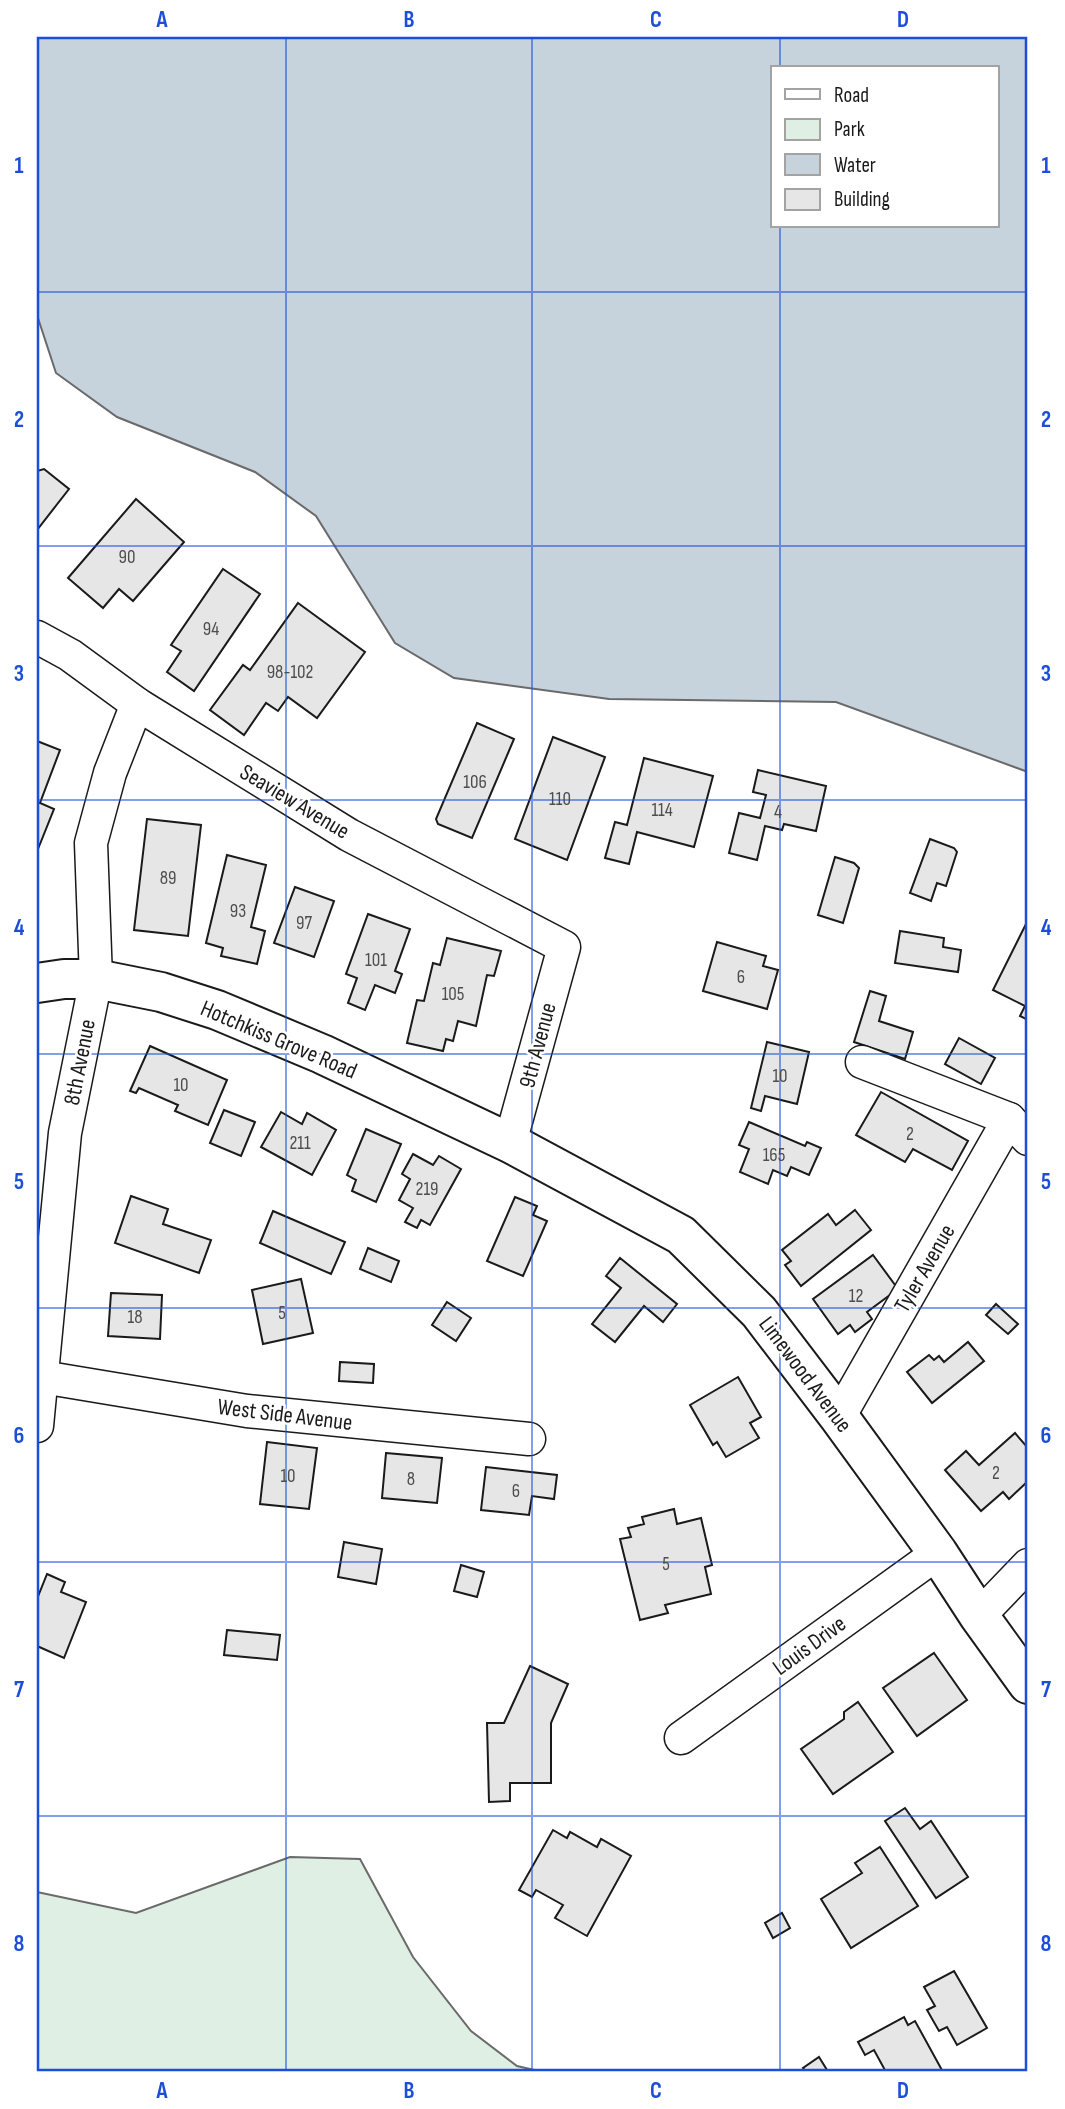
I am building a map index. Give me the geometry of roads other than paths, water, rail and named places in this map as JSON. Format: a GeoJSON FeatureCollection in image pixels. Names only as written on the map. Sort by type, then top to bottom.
{"type":"FeatureCollection","features":[{"type":"Feature","properties":{"kind":"main road","name":"Hotchkiss Grove Road"},"geometry":{"type":"LineString","coordinates":[[37,983],[64,979],[96,979],[161,992],[217,1010],[322,1054],[510,1143]]}},
{"type":"Feature","properties":{"kind":"main road","name":"Limewood Avenue"},"geometry":{"type":"LineString","coordinates":[[510,1143],[681,1235],[759,1312],[938,1553],[1028,1684]]}},
{"type":"Feature","properties":{"kind":"street","name":"Seaview Avenue"},"geometry":{"type":"LineString","coordinates":[[37,637],[70,655],[136,704],[349,835],[564,947]]}},
{"type":"Feature","properties":{"kind":"street","name":"8th Avenue"},"geometry":{"type":"LineString","coordinates":[[37,1426],[65,1133],[96,979],[91,843],[110,773],[136,704]]}},
{"type":"Feature","properties":{"kind":"street","name":"9th Avenue"},"geometry":{"type":"LineString","coordinates":[[510,1143],[564,947]]}},
{"type":"Feature","properties":{"kind":"street","name":"Tyler Avenue"},"geometry":{"type":"LineString","coordinates":[[839,1417],[1018,1129],[862,1062]]}},
{"type":"Feature","properties":{"kind":"street","name":"West Side Avenue"},"geometry":{"type":"LineString","coordinates":[[42,1377],[247,1411],[529,1439]]}},
{"type":"Feature","properties":{"kind":"street","name":"Louis Drive"},"geometry":{"type":"LineString","coordinates":[[681,1738],[938,1553]]}},
{"type":"Feature","properties":{"kind":"street"},"geometry":{"type":"LineString","coordinates":[[979,1616],[1028,1566]]}},
{"type":"Feature","properties":{"kind":"water"},"geometry":{"type":"Polygon","coordinates":[[[37,37],[1028,37],[1028,772],[836,702],[609,699],[454,678],[395,643],[316,516],[255,472],[117,417],[56,373],[37,315],[37,37]]]}}]}
